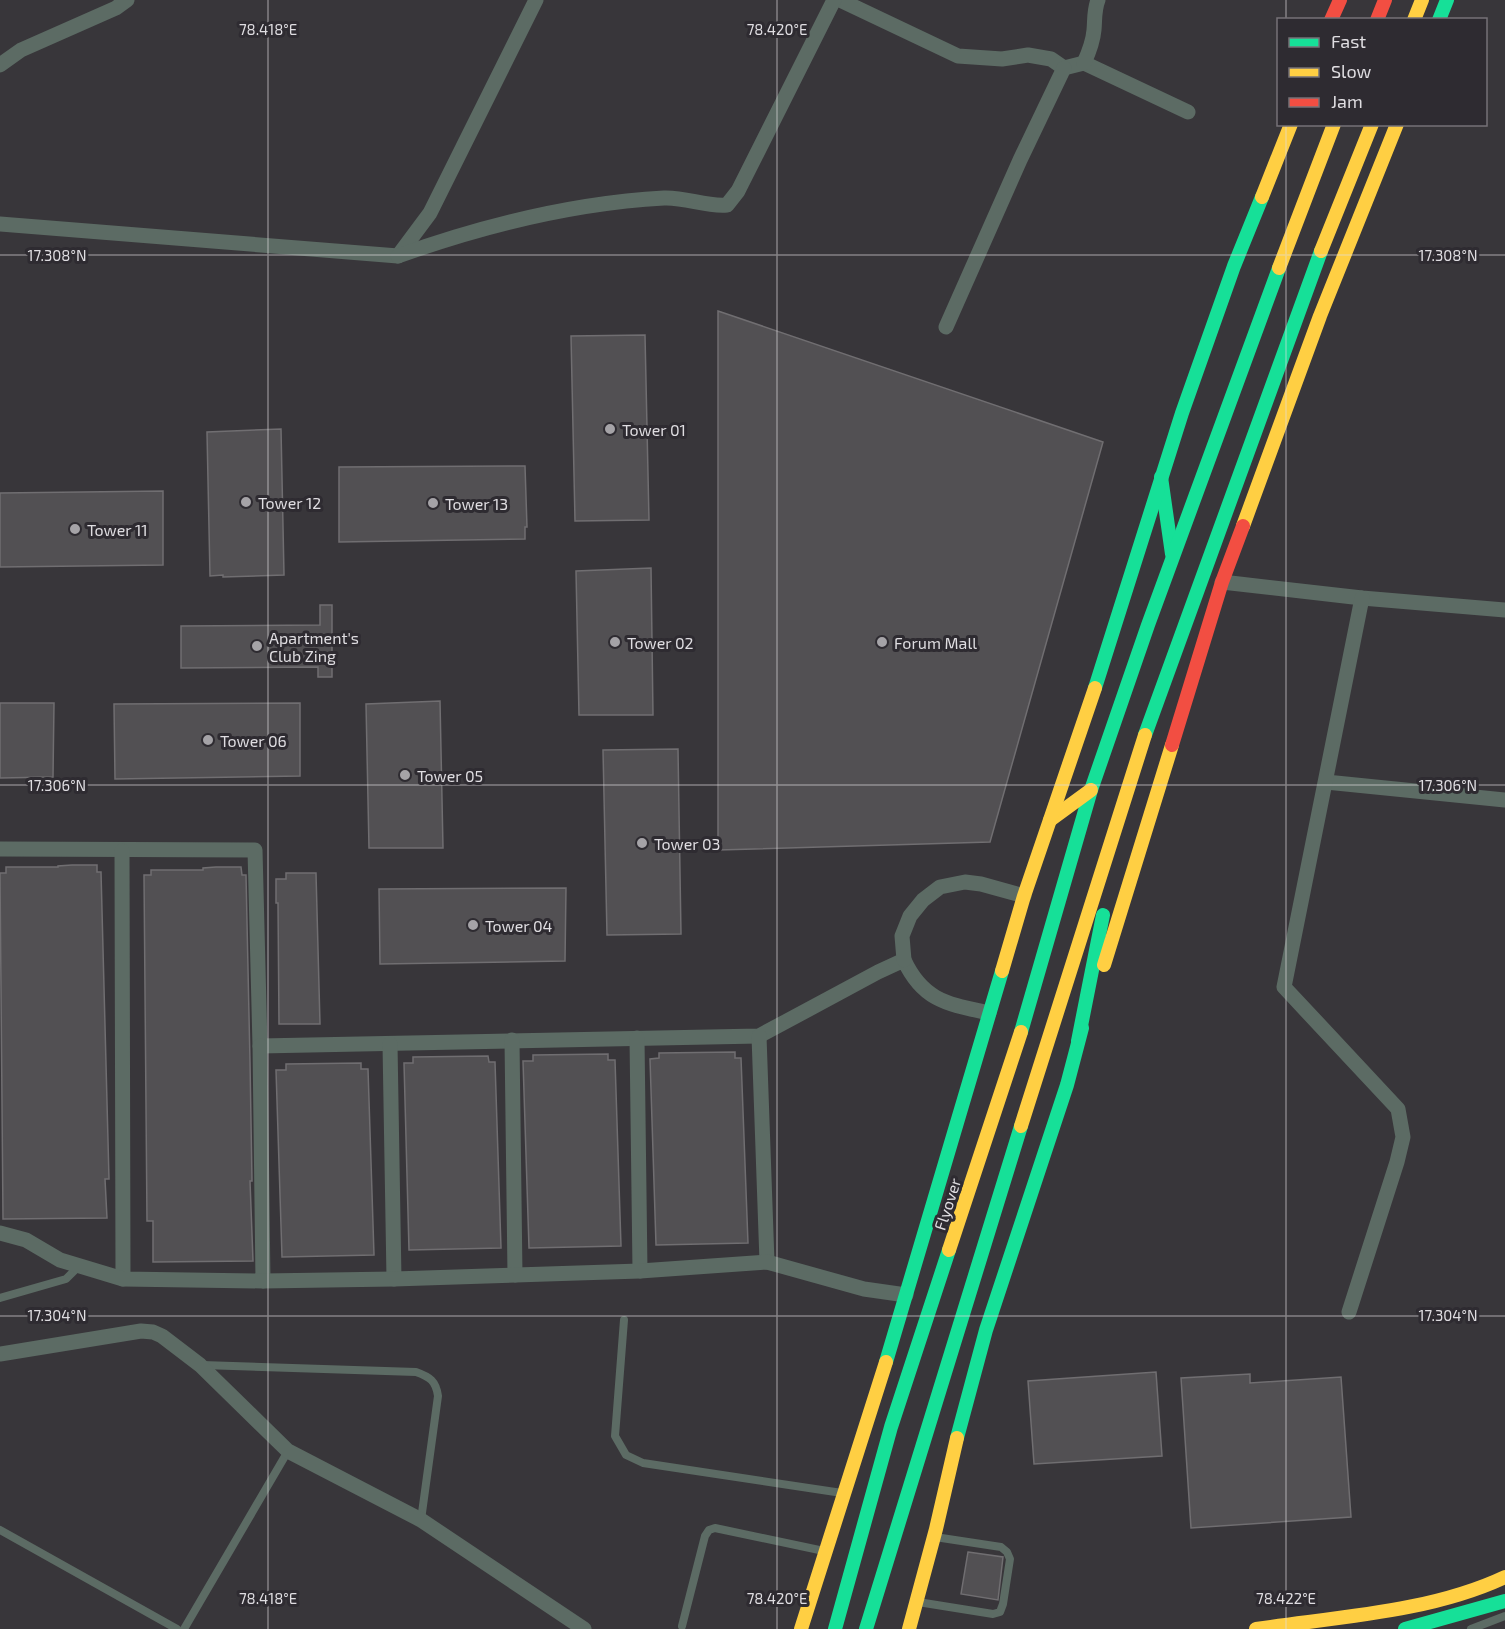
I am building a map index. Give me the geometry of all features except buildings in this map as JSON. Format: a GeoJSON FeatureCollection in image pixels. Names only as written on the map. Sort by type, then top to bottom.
{"type":"FeatureCollection","features":[{"type":"Feature","properties":{"kind":"main road"},"geometry":{"type":"LineString","coordinates":[[1333,18],[1340,0]]}},
{"type":"Feature","properties":{"kind":"main road"},"geometry":{"type":"LineString","coordinates":[[1378,18],[1385,0]]}},
{"type":"Feature","properties":{"kind":"main road"},"geometry":{"type":"LineString","coordinates":[[1415,18],[1422,0]]}},
{"type":"Feature","properties":{"kind":"main road"},"geometry":{"type":"LineString","coordinates":[[1440,18],[1447,0]]}},
{"type":"Feature","properties":{"kind":"main road"},"geometry":{"type":"LineString","coordinates":[[801,1629],[906,1295],[1024,896],[1102,666],[1182,413],[1234,266],[1290,126]]}},
{"type":"Feature","properties":{"kind":"main road","name":"Flyover"},"geometry":{"type":"LineString","coordinates":[[835,1629],[891,1427],[1032,998],[1091,790],[1173,559],[1333,126]]}},
{"type":"Feature","properties":{"kind":"main road"},"geometry":{"type":"LineString","coordinates":[[866,1629],[1044,1050],[1139,751],[1309,282],[1371,126]]}},
{"type":"Feature","properties":{"kind":"main road"},"geometry":{"type":"LineString","coordinates":[[1078,1041],[1164,774],[1222,582],[1320,316],[1396,126]]}},
{"type":"Feature","properties":{"kind":"main road"},"geometry":{"type":"LineString","coordinates":[[1161,477],[1173,559]]}},
{"type":"Feature","properties":{"kind":"main road"},"geometry":{"type":"LineString","coordinates":[[1050,820],[1091,790]]}},
{"type":"Feature","properties":{"kind":"main road"},"geometry":{"type":"LineString","coordinates":[[909,1629],[986,1330],[1067,1085],[1111,876],[1108,852]]}},
{"type":"Feature","properties":{"kind":"main road"},"geometry":{"type":"LineString","coordinates":[[1256,1629],[1415,1606],[1482,1588],[1505,1577]]}},
{"type":"Feature","properties":{"kind":"main road"},"geometry":{"type":"LineString","coordinates":[[1405,1629],[1505,1601]]}},
{"type":"Feature","properties":{"kind":"street"},"geometry":{"type":"LineString","coordinates":[[0,65],[21,50],[116,8],[127,0]]}},
{"type":"Feature","properties":{"kind":"street"},"geometry":{"type":"LineString","coordinates":[[398,256],[430,213],[536,0]]}},
{"type":"Feature","properties":{"kind":"street"},"geometry":{"type":"LineString","coordinates":[[0,224],[398,256],[493,227],[551,213],[595,206],[666,198],[693,200],[714,206],[727,205],[738,191],[834,0]]}},
{"type":"Feature","properties":{"kind":"street"},"geometry":{"type":"LineString","coordinates":[[840,0],[958,56],[1002,59],[1028,55],[1051,59],[1064,68],[1084,63],[1188,112]]}},
{"type":"Feature","properties":{"kind":"street"},"geometry":{"type":"LineString","coordinates":[[1084,63],[1091,47],[1098,0]]}},
{"type":"Feature","properties":{"kind":"street"},"geometry":{"type":"LineString","coordinates":[[946,327],[1020,160],[1064,68]]}},
{"type":"Feature","properties":{"kind":"street"},"geometry":{"type":"LineString","coordinates":[[1222,582],[1505,610]]}},
{"type":"Feature","properties":{"kind":"street"},"geometry":{"type":"LineString","coordinates":[[1349,1312],[1397,1162],[1402,1137],[1398,1109],[1284,987],[1362,597]]}},
{"type":"Feature","properties":{"kind":"street"},"geometry":{"type":"LineString","coordinates":[[1326,782],[1505,800]]}},
{"type":"Feature","properties":{"kind":"street"},"geometry":{"type":"LineString","coordinates":[[0,849],[255,850],[263,1281]]}},
{"type":"Feature","properties":{"kind":"street"},"geometry":{"type":"LineString","coordinates":[[122,851],[123,1279]]}},
{"type":"Feature","properties":{"kind":"street"},"geometry":{"type":"LineString","coordinates":[[989,1013],[936,999],[917,983],[904,960],[902,936],[910,916],[923,900],[940,887],[965,882],[1024,896]]}},
{"type":"Feature","properties":{"kind":"street"},"geometry":{"type":"LineString","coordinates":[[260,1046],[759,1036],[904,960]]}},
{"type":"Feature","properties":{"kind":"street"},"geometry":{"type":"LineString","coordinates":[[759,1036],[767,1262]]}},
{"type":"Feature","properties":{"kind":"street"},"geometry":{"type":"LineString","coordinates":[[637,1038],[640,1271]]}},
{"type":"Feature","properties":{"kind":"street"},"geometry":{"type":"LineString","coordinates":[[512,1041],[515,1275]]}},
{"type":"Feature","properties":{"kind":"street"},"geometry":{"type":"LineString","coordinates":[[390,1044],[394,1279]]}},
{"type":"Feature","properties":{"kind":"street"},"geometry":{"type":"LineString","coordinates":[[0,1233],[26,1240],[60,1260],[123,1279],[263,1281],[394,1279],[640,1271],[767,1262],[864,1289],[906,1295]]}},
{"type":"Feature","properties":{"kind":"street"},"geometry":{"type":"LineString","coordinates":[[0,1354],[141,1331],[153,1332],[162,1336],[200,1365],[288,1451],[421,1520],[584,1629]]}},
{"type":"Feature","properties":{"kind":"lane"},"geometry":{"type":"LineString","coordinates":[[0,1298],[66,1279],[79,1266]]}},
{"type":"Feature","properties":{"kind":"lane"},"geometry":{"type":"LineString","coordinates":[[624,1320],[615,1436],[626,1455],[644,1463],[843,1494]]}},
{"type":"Feature","properties":{"kind":"lane"},"geometry":{"type":"LineString","coordinates":[[200,1365],[416,1372],[429,1377],[436,1384],[438,1396],[421,1520]]}},
{"type":"Feature","properties":{"kind":"lane"},"geometry":{"type":"LineString","coordinates":[[184,1629],[288,1451]]}},
{"type":"Feature","properties":{"kind":"lane"},"geometry":{"type":"LineString","coordinates":[[682,1626],[705,1536],[709,1530],[715,1528],[825,1551]]}},
{"type":"Feature","properties":{"kind":"lane"},"geometry":{"type":"LineString","coordinates":[[0,1530],[177,1629]]}},
{"type":"Feature","properties":{"kind":"lane"},"geometry":{"type":"LineString","coordinates":[[917,1602],[993,1614],[1000,1612],[1003,1604],[1010,1559],[1001,1547],[934,1537]]}},
{"type":"Feature","properties":{"kind":"lane"},"geometry":{"type":"LineString","coordinates":[[1471,1629],[1505,1617]]}},
{"type":"Feature","properties":{"kind":"traffic: fast"},"geometry":{"type":"LineString","coordinates":[[1440,18],[1447,0]]}},
{"type":"Feature","properties":{"kind":"traffic: fast"},"geometry":{"type":"LineString","coordinates":[[1095,688],[1182,413],[1234,266],[1262,197]]}},
{"type":"Feature","properties":{"kind":"traffic: fast"},"geometry":{"type":"LineString","coordinates":[[1145,735],[1321,251]]}},
{"type":"Feature","properties":{"kind":"traffic: fast"},"geometry":{"type":"LineString","coordinates":[[1021,1032],[1091,790],[1148,625],[1279,268]]}},
{"type":"Feature","properties":{"kind":"traffic: fast"},"geometry":{"type":"LineString","coordinates":[[1161,477],[1172,554]]}},
{"type":"Feature","properties":{"kind":"traffic: fast"},"geometry":{"type":"LineString","coordinates":[[1078,1041],[1103,915]]}},
{"type":"Feature","properties":{"kind":"traffic: fast"},"geometry":{"type":"LineString","coordinates":[[886,1362],[1002,971]]}},
{"type":"Feature","properties":{"kind":"traffic: fast"},"geometry":{"type":"LineString","coordinates":[[957,1438],[986,1330],[1067,1085],[1082,1028]]}},
{"type":"Feature","properties":{"kind":"traffic: fast"},"geometry":{"type":"LineString","coordinates":[[866,1629],[1021,1126]]}},
{"type":"Feature","properties":{"kind":"traffic: fast"},"geometry":{"type":"LineString","coordinates":[[835,1629],[891,1427],[949,1250]]}},
{"type":"Feature","properties":{"kind":"traffic: fast"},"geometry":{"type":"LineString","coordinates":[[1405,1629],[1505,1601]]}},
{"type":"Feature","properties":{"kind":"traffic: slow"},"geometry":{"type":"LineString","coordinates":[[1415,18],[1422,0]]}},
{"type":"Feature","properties":{"kind":"traffic: slow"},"geometry":{"type":"LineString","coordinates":[[1262,197],[1290,126]]}},
{"type":"Feature","properties":{"kind":"traffic: slow"},"geometry":{"type":"LineString","coordinates":[[1279,268],[1333,126]]}},
{"type":"Feature","properties":{"kind":"traffic: slow"},"geometry":{"type":"LineString","coordinates":[[1321,251],[1371,126]]}},
{"type":"Feature","properties":{"kind":"traffic: slow"},"geometry":{"type":"LineString","coordinates":[[1243,526],[1320,316],[1396,126]]}},
{"type":"Feature","properties":{"kind":"traffic: slow"},"geometry":{"type":"LineString","coordinates":[[1002,971],[1024,896],[1095,688]]}},
{"type":"Feature","properties":{"kind":"traffic: slow"},"geometry":{"type":"LineString","coordinates":[[1021,1126],[1145,735]]}},
{"type":"Feature","properties":{"kind":"traffic: slow"},"geometry":{"type":"LineString","coordinates":[[1104,965],[1172,745]]}},
{"type":"Feature","properties":{"kind":"traffic: slow"},"geometry":{"type":"LineString","coordinates":[[1050,820],[1091,790]]}},
{"type":"Feature","properties":{"kind":"traffic: slow"},"geometry":{"type":"LineString","coordinates":[[949,1250],[1021,1032]]}},
{"type":"Feature","properties":{"kind":"traffic: slow"},"geometry":{"type":"LineString","coordinates":[[801,1629],[886,1362]]}},
{"type":"Feature","properties":{"kind":"traffic: slow"},"geometry":{"type":"LineString","coordinates":[[909,1629],[936,1529],[957,1438]]}},
{"type":"Feature","properties":{"kind":"traffic: slow"},"geometry":{"type":"LineString","coordinates":[[1256,1629],[1415,1606],[1476,1589],[1505,1577]]}},
{"type":"Feature","properties":{"kind":"traffic: jam"},"geometry":{"type":"LineString","coordinates":[[1332,18],[1340,0]]}},
{"type":"Feature","properties":{"kind":"traffic: jam"},"geometry":{"type":"LineString","coordinates":[[1378,18],[1385,0]]}},
{"type":"Feature","properties":{"kind":"traffic: jam"},"geometry":{"type":"LineString","coordinates":[[1172,745],[1222,582],[1243,526]]}},
{"type":"Feature","properties":{"kind":"place","name":"Tower 01"},"geometry":{"type":"Point","coordinates":[610,429]}},
{"type":"Feature","properties":{"kind":"place","name":"Tower 12"},"geometry":{"type":"Point","coordinates":[246,502]}},
{"type":"Feature","properties":{"kind":"place","name":"Tower 13"},"geometry":{"type":"Point","coordinates":[433,503]}},
{"type":"Feature","properties":{"kind":"place","name":"Tower 11"},"geometry":{"type":"Point","coordinates":[75,529]}},
{"type":"Feature","properties":{"kind":"place","name":"Tower 02"},"geometry":{"type":"Point","coordinates":[615,642]}},
{"type":"Feature","properties":{"kind":"place","name":"Forum Mall"},"geometry":{"type":"Point","coordinates":[882,642]}},
{"type":"Feature","properties":{"kind":"place","name":"Apartment's Club Zing"},"geometry":{"type":"Point","coordinates":[257,646]}},
{"type":"Feature","properties":{"kind":"place","name":"Tower 06"},"geometry":{"type":"Point","coordinates":[208,740]}},
{"type":"Feature","properties":{"kind":"place","name":"Tower 05"},"geometry":{"type":"Point","coordinates":[405,775]}},
{"type":"Feature","properties":{"kind":"place","name":"Tower 03"},"geometry":{"type":"Point","coordinates":[642,843]}},
{"type":"Feature","properties":{"kind":"place","name":"Tower 04"},"geometry":{"type":"Point","coordinates":[473,925]}}]}
